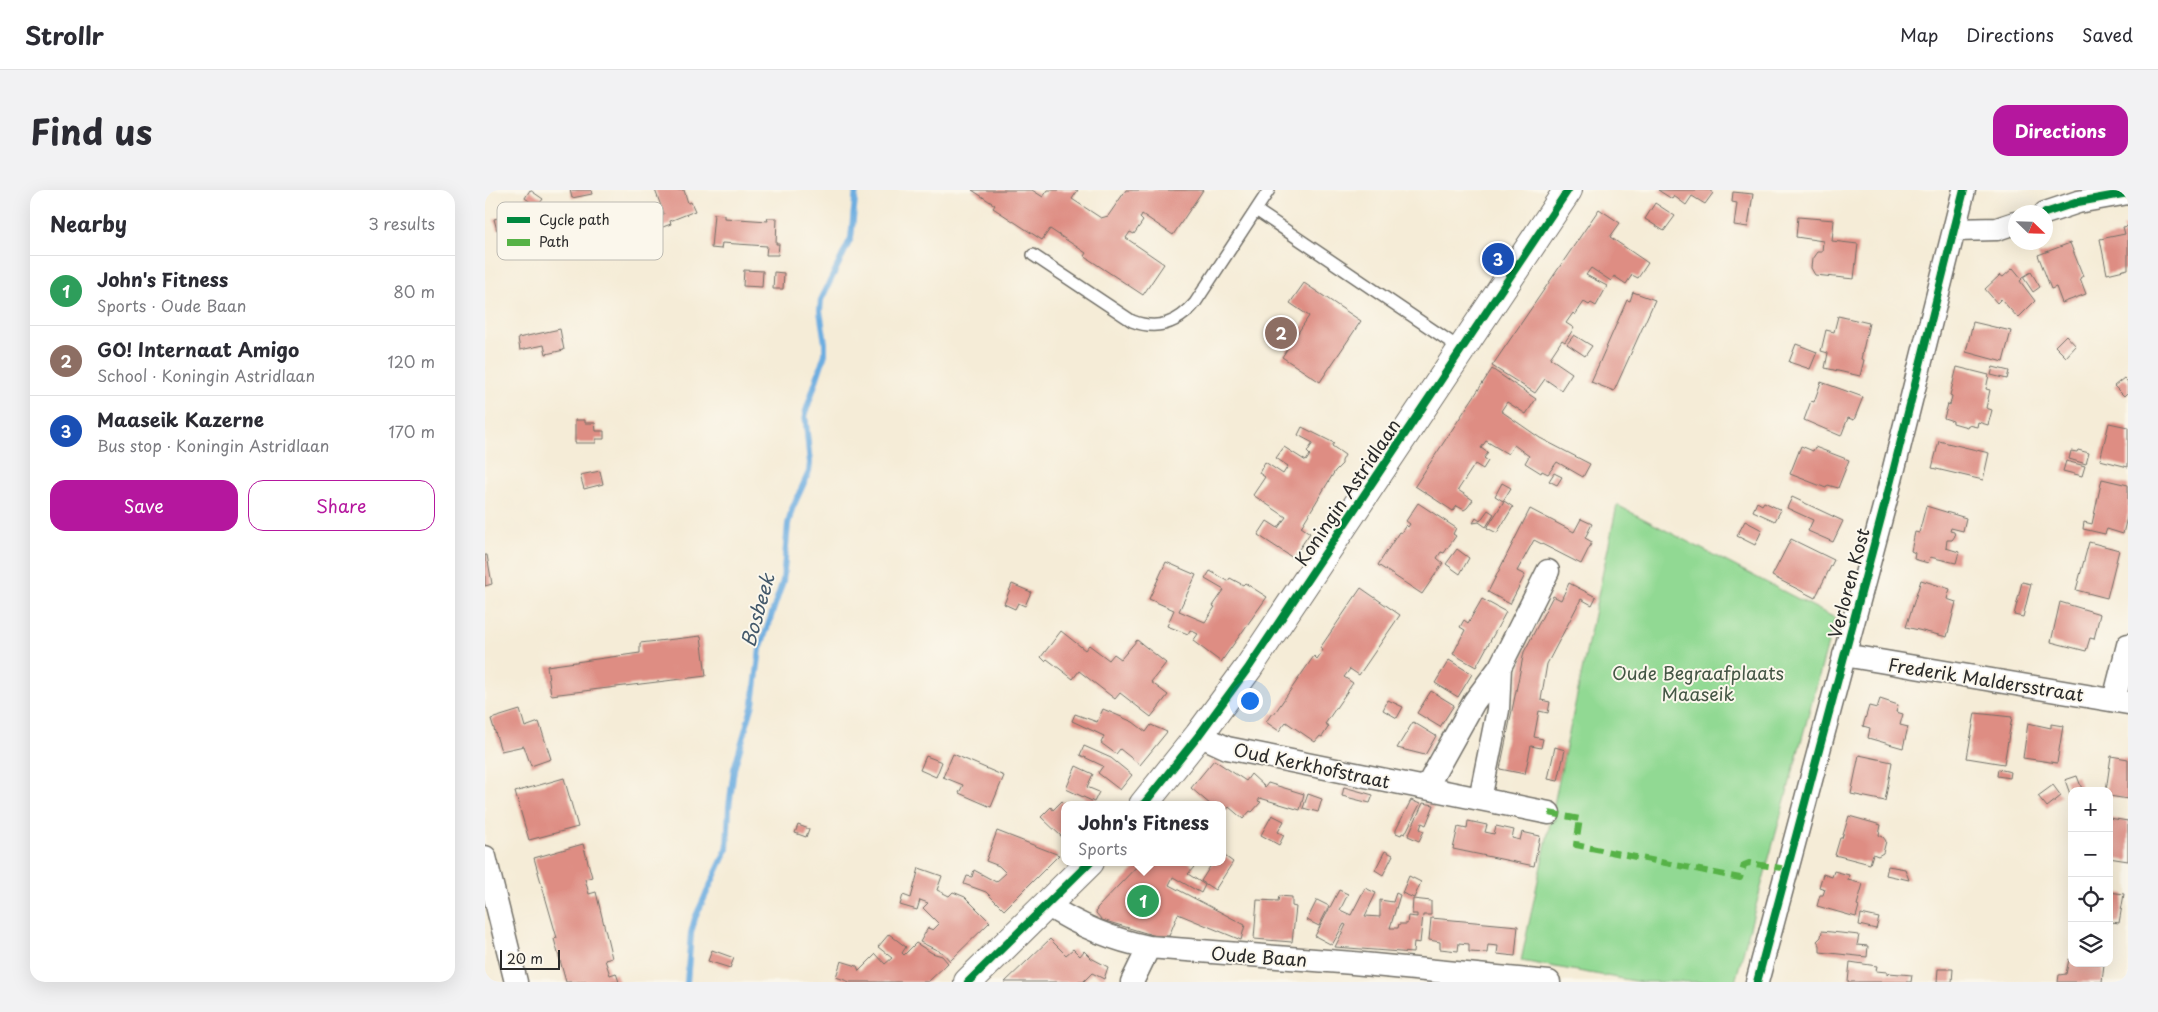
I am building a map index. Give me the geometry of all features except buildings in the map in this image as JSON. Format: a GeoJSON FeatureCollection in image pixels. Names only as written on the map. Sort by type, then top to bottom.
{"type":"FeatureCollection","features":[{"type":"Feature","properties":{"kind":"main road","name":"Koningin Astridlaan"},"geometry":{"type":"LineString","coordinates":[[1146,801],[1199,735],[1249,667],[1568,190]]}},
{"type":"Feature","properties":{"kind":"main road"},"geometry":{"type":"LineString","coordinates":[[968,982],[1086,866]]}},
{"type":"Feature","properties":{"kind":"street","name":"Verloren Kost"},"geometry":{"type":"LineString","coordinates":[[1757,982],[1964,190]]}},
{"type":"Feature","properties":{"kind":"street"},"geometry":{"type":"LineString","coordinates":[[2053,210],[2078,202],[2128,193]]}},
{"type":"Feature","properties":{"kind":"street"},"geometry":{"type":"LineString","coordinates":[[1955,230],[1997,229],[2008,225]]}},
{"type":"Feature","properties":{"kind":"street"},"geometry":{"type":"LineString","coordinates":[[1426,788],[1474,702],[1500,667],[1548,571]]}},
{"type":"Feature","properties":{"kind":"street"},"geometry":{"type":"LineString","coordinates":[[2121,702],[2128,645]]}},
{"type":"Feature","properties":{"kind":"street","name":"Frederik Maldersstraat"},"geometry":{"type":"LineString","coordinates":[[1844,655],[2121,702]]}},
{"type":"Feature","properties":{"kind":"street"},"geometry":{"type":"LineString","coordinates":[[1479,799],[1498,710],[1500,667]]}},
{"type":"Feature","properties":{"kind":"street","name":"Oud Kerkhofstraat"},"geometry":{"type":"LineString","coordinates":[[1199,735],[1227,748],[1549,813]]}},
{"type":"Feature","properties":{"kind":"street"},"geometry":{"type":"LineString","coordinates":[[485,857],[516,982]]}},
{"type":"Feature","properties":{"kind":"street","name":"Oude Baan"},"geometry":{"type":"LineString","coordinates":[[1047,906],[1090,928],[1126,943],[1149,947],[1353,963],[1394,975],[1549,982]]}},
{"type":"Feature","properties":{"kind":"street"},"geometry":{"type":"LineString","coordinates":[[1132,982],[1149,947]]}},
{"type":"Feature","properties":{"kind":"lane"},"geometry":{"type":"LineString","coordinates":[[1033,255],[1132,321],[1149,325],[1168,324],[1186,314],[1195,303],[1269,190]]}},
{"type":"Feature","properties":{"kind":"lane"},"geometry":{"type":"LineString","coordinates":[[1256,210],[1461,349]]}},
{"type":"Feature","properties":{"kind":"green space","name":"Oude Begraafplaats Maaseik"},"geometry":{"type":"Polygon","coordinates":[[[1617,505],[1835,618],[1735,982],[1640,982],[1521,961],[1617,505]]]}},
{"type":"Feature","properties":{"kind":"waterway","name":"Bosbeek"},"geometry":{"type":"LineString","coordinates":[[687,982],[691,933],[695,918],[727,849],[729,807],[734,769],[753,704],[760,649],[783,581],[788,524],[792,509],[809,472],[810,463],[805,414],[825,354],[820,311],[821,300],[851,238],[856,190]]}},
{"type":"Feature","properties":{"kind":"marked path"},"geometry":{"type":"LineString","coordinates":[[1549,813],[1580,819],[1576,845],[1740,878],[1744,865],[1749,863],[1787,869]]}},
{"type":"Feature","properties":{"kind":"cycle path"},"geometry":{"type":"LineString","coordinates":[[1146,801],[1199,735],[1249,667],[1568,190]]}},
{"type":"Feature","properties":{"kind":"cycle path"},"geometry":{"type":"LineString","coordinates":[[1757,982],[1888,492],[1964,190]]}},
{"type":"Feature","properties":{"kind":"cycle path"},"geometry":{"type":"LineString","coordinates":[[2053,210],[2078,202],[2128,193]]}},
{"type":"Feature","properties":{"kind":"cycle path"},"geometry":{"type":"LineString","coordinates":[[968,982],[1086,866]]}},
{"type":"Feature","properties":{"kind":"place","name":"Maaseik Kazerne"},"geometry":{"type":"Point","coordinates":[1498,259]}},
{"type":"Feature","properties":{"kind":"place","name":"GO! Internaat Amigo"},"geometry":{"type":"Point","coordinates":[1281,333]}},
{"type":"Feature","properties":{"kind":"place","name":"John's Fitness"},"geometry":{"type":"Point","coordinates":[1143,901]}}]}
